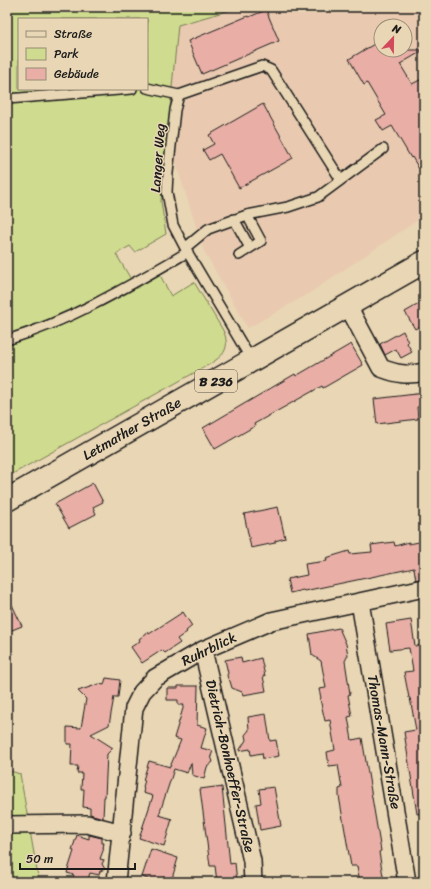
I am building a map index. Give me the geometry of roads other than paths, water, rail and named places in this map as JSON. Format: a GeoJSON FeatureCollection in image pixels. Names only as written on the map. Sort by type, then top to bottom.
{"type":"FeatureCollection","features":[{"type":"Feature","properties":{"kind":"main road","name":"Letmather Straße"},"geometry":{"type":"LineString","coordinates":[[7,500],[424,262]]}},
{"type":"Feature","properties":{"kind":"street"},"geometry":{"type":"LineString","coordinates":[[348,306],[381,368],[396,374],[414,375],[424,372]]}},
{"type":"Feature","properties":{"kind":"street","name":"Ruhrblick"},"geometry":{"type":"LineString","coordinates":[[116,882],[134,708],[142,692],[155,678],[203,650],[271,621],[424,588]]}},
{"type":"Feature","properties":{"kind":"street","name":"Thomas-Mann-Straße"},"geometry":{"type":"LineString","coordinates":[[360,602],[407,882]]}},
{"type":"Feature","properties":{"kind":"street","name":"Dietrich-Bonhoeffer-Straße"},"geometry":{"type":"LineString","coordinates":[[203,650],[252,861],[253,882]]}},
{"type":"Feature","properties":{"kind":"street"},"geometry":{"type":"LineString","coordinates":[[7,825],[86,824],[122,833]]}},
{"type":"Feature","properties":{"kind":"lane"},"geometry":{"type":"LineString","coordinates":[[148,88],[178,95],[262,66],[271,70],[341,180]]}},
{"type":"Feature","properties":{"kind":"lane"},"geometry":{"type":"LineString","coordinates":[[7,99],[120,90]]}},
{"type":"Feature","properties":{"kind":"lane","name":"Langer Weg"},"geometry":{"type":"LineString","coordinates":[[178,95],[174,117],[167,192],[173,225],[252,361]]}},
{"type":"Feature","properties":{"kind":"lane"},"geometry":{"type":"LineString","coordinates":[[7,340],[23,336],[110,297],[187,250],[208,229],[247,214],[288,207],[318,197],[384,149]]}},
{"type":"Feature","properties":{"kind":"lane"},"geometry":{"type":"LineString","coordinates":[[239,255],[261,241],[247,214]]}},
{"type":"Feature","properties":{"kind":"lane"},"geometry":{"type":"LineString","coordinates":[[234,219],[250,248]]}}]}
